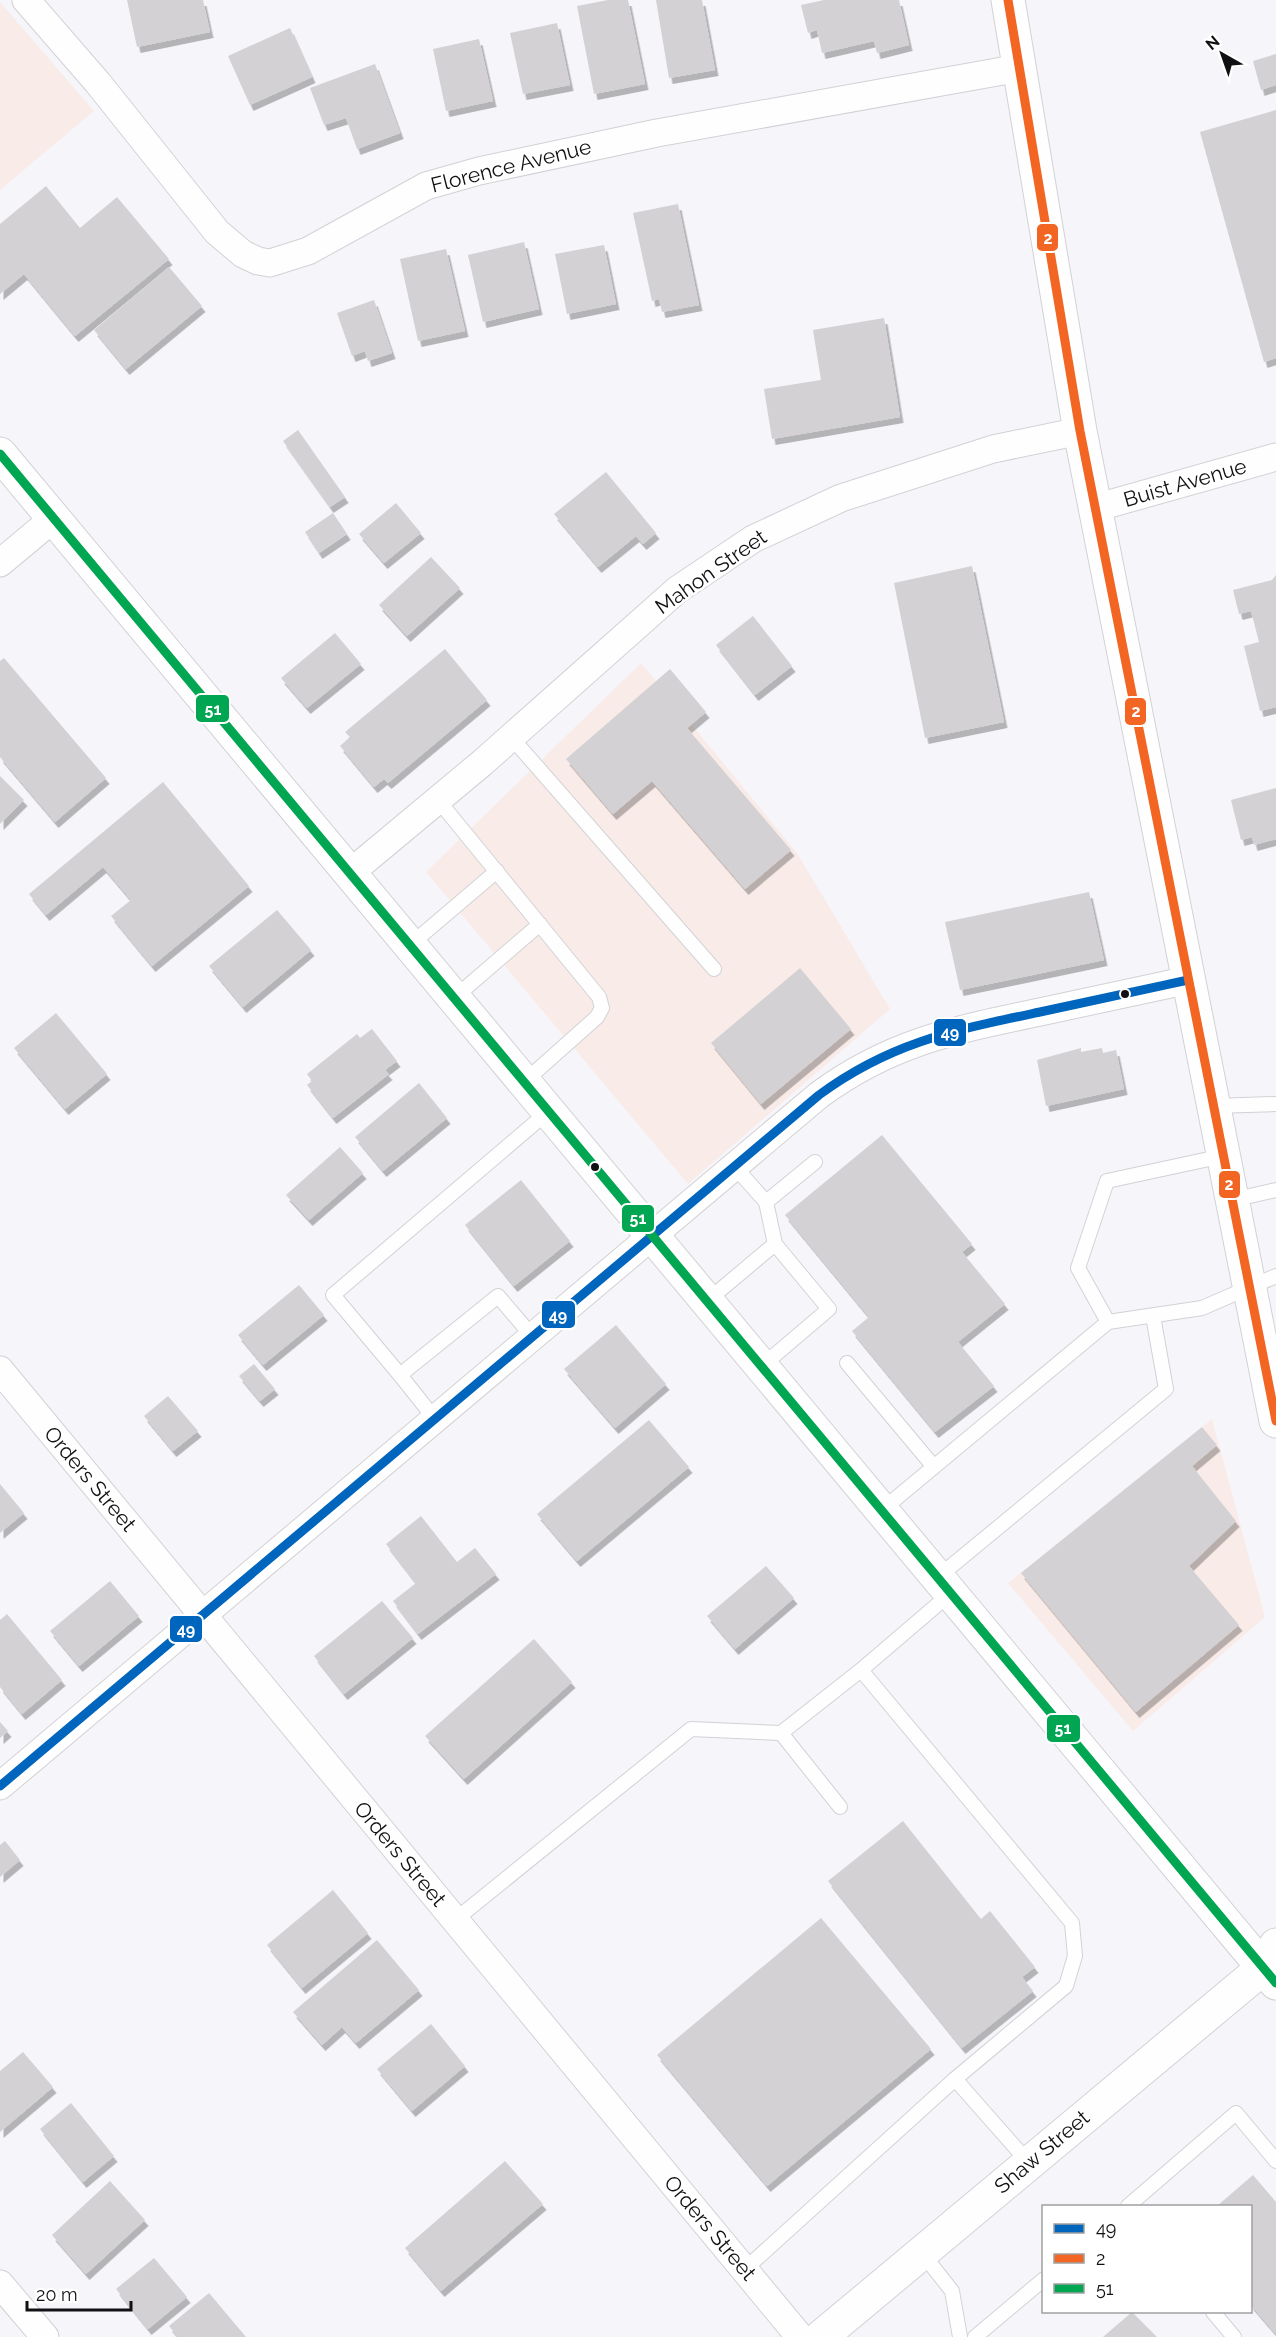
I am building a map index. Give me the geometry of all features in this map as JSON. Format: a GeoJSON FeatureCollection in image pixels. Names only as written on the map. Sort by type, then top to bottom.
{"type":"FeatureCollection","features":[{"type":"Feature","properties":{"kind":"main road"},"geometry":{"type":"LineString","coordinates":[[1008,0],[1080,431],[1213,1106],[1232,1200],[1263,1281],[1275,1408]]}},
{"type":"Feature","properties":{"kind":"main road"},"geometry":{"type":"LineString","coordinates":[[0,453],[944,1585],[1272,1965]]}},
{"type":"Feature","properties":{"kind":"main road","name":"Shaw Street"},"geometry":{"type":"LineString","coordinates":[[821,2337],[1029,2163],[1272,1965]]}},
{"type":"Feature","properties":{"kind":"street","name":"Florence Avenue"},"geometry":{"type":"LineString","coordinates":[[26,0],[98,84],[217,232],[243,254],[258,261],[270,263],[308,251],[426,186],[479,171],[668,130],[1019,68]]}},
{"type":"Feature","properties":{"kind":"street","name":"Mahon Street"},"geometry":{"type":"LineString","coordinates":[[350,873],[511,737],[677,590],[753,539],[841,498],[993,449],[1080,431]]}},
{"type":"Feature","properties":{"kind":"street","name":"Buist Avenue"},"geometry":{"type":"LineString","coordinates":[[1095,508],[1276,458]]}},
{"type":"Feature","properties":{"kind":"street"},"geometry":{"type":"LineString","coordinates":[[0,563],[54,518]]}},
{"type":"Feature","properties":{"kind":"street"},"geometry":{"type":"LineString","coordinates":[[0,1786],[652,1235],[839,1080],[883,1056],[929,1037],[956,1029],[1188,980]]}},
{"type":"Feature","properties":{"kind":"street","name":"Orders Street"},"geometry":{"type":"LineString","coordinates":[[0,1370],[800,2337]]}},
{"type":"Feature","properties":{"kind":"street"},"geometry":{"type":"LineString","coordinates":[[4,2297],[45,2337]]}},
{"type":"Feature","properties":{"kind":"lane"},"geometry":{"type":"LineString","coordinates":[[511,737],[714,969]]}},
{"type":"Feature","properties":{"kind":"lane"},"geometry":{"type":"LineString","coordinates":[[438,800],[599,997],[602,1008],[597,1017],[524,1082]]}},
{"type":"Feature","properties":{"kind":"lane"},"geometry":{"type":"LineString","coordinates":[[410,945],[497,872]]}},
{"type":"Feature","properties":{"kind":"lane"},"geometry":{"type":"LineString","coordinates":[[454,998],[540,924]]}},
{"type":"Feature","properties":{"kind":"lane"},"geometry":{"type":"LineString","coordinates":[[1213,1106],[1276,1104]]}},
{"type":"Feature","properties":{"kind":"lane"},"geometry":{"type":"LineString","coordinates":[[435,1419],[333,1295],[549,1111]]}},
{"type":"Feature","properties":{"kind":"lane"},"geometry":{"type":"LineString","coordinates":[[1108,1322],[1078,1268],[1107,1181],[1223,1155]]}},
{"type":"Feature","properties":{"kind":"lane"},"geometry":{"type":"LineString","coordinates":[[766,1202],[815,1162]]}},
{"type":"Feature","properties":{"kind":"lane"},"geometry":{"type":"LineString","coordinates":[[734,1166],[766,1202],[775,1244],[829,1309],[762,1366]]}},
{"type":"Feature","properties":{"kind":"lane"},"geometry":{"type":"LineString","coordinates":[[1232,1200],[1276,1190]]}},
{"type":"Feature","properties":{"kind":"lane"},"geometry":{"type":"LineString","coordinates":[[707,1301],[775,1244]]}},
{"type":"Feature","properties":{"kind":"lane"},"geometry":{"type":"LineString","coordinates":[[882,1510],[1108,1322],[1202,1308],[1263,1281]]}},
{"type":"Feature","properties":{"kind":"lane"},"geometry":{"type":"LineString","coordinates":[[400,1376],[498,1296],[532,1336]]}},
{"type":"Feature","properties":{"kind":"lane"},"geometry":{"type":"LineString","coordinates":[[454,1920],[691,1729],[781,1733],[861,1670],[944,1585],[1166,1389],[1154,1316]]}},
{"type":"Feature","properties":{"kind":"lane"},"geometry":{"type":"LineString","coordinates":[[847,1363],[934,1467]]}},
{"type":"Feature","properties":{"kind":"lane"},"geometry":{"type":"LineString","coordinates":[[744,2270],[955,2079],[1066,1986],[1076,1956],[1071,1923],[861,1670]]}},
{"type":"Feature","properties":{"kind":"lane"},"geometry":{"type":"LineString","coordinates":[[781,1733],[840,1807]]}},
{"type":"Feature","properties":{"kind":"lane"},"geometry":{"type":"LineString","coordinates":[[955,2079],[1029,2163]]}},
{"type":"Feature","properties":{"kind":"lane"},"geometry":{"type":"LineString","coordinates":[[1129,2205],[1236,2113],[1276,2162]]}},
{"type":"Feature","properties":{"kind":"lane"},"geometry":{"type":"LineString","coordinates":[[922,2253],[952,2291],[960,2337]]}},
{"type":"Feature","properties":{"kind":"lane"},"geometry":{"type":"LineString","coordinates":[[975,2337],[1042,2281]]}},
{"type":"Feature","properties":{"kind":"lane"},"geometry":{"type":"LineString","coordinates":[[1214,2313],[1234,2337]]}},
{"type":"Feature","properties":{"kind":"shaded area"},"geometry":{"type":"Polygon","coordinates":[[[0,2],[94,111],[0,190],[0,2]]]}},
{"type":"Feature","properties":{"kind":"shaded area"},"geometry":{"type":"Polygon","coordinates":[[[641,663],[797,853],[890,1009],[688,1184],[426,872],[641,663]]]}},
{"type":"Feature","properties":{"kind":"shaded area"},"geometry":{"type":"Polygon","coordinates":[[[1212,1419],[1265,1617],[1133,1731],[1008,1583],[1212,1419]]]}},
{"type":"Feature","properties":{"kind":"building"},"geometry":{"type":"Polygon","coordinates":[[[127,0],[203,0],[210,32],[137,47],[127,0]]]}},
{"type":"Feature","properties":{"kind":"building"},"geometry":{"type":"Polygon","coordinates":[[[608,0],[628,0],[645,84],[594,94],[577,6],[608,0]]]}},
{"type":"Feature","properties":{"kind":"building"},"geometry":{"type":"Polygon","coordinates":[[[656,0],[702,0],[715,70],[669,78],[656,0]]]}},
{"type":"Feature","properties":{"kind":"building"},"geometry":{"type":"Polygon","coordinates":[[[824,0],[899,0],[909,45],[877,53],[874,41],[822,53],[817,30],[808,33],[801,5],[824,0]]]}},
{"type":"Feature","properties":{"kind":"building"},"geometry":{"type":"Polygon","coordinates":[[[557,23],[570,85],[523,94],[510,33],[557,23]]]}},
{"type":"Feature","properties":{"kind":"building"},"geometry":{"type":"Polygon","coordinates":[[[290,28],[312,77],[250,105],[228,56],[290,28]]]}},
{"type":"Feature","properties":{"kind":"building"},"geometry":{"type":"Polygon","coordinates":[[[479,39],[493,101],[446,111],[433,49],[479,39]]]}},
{"type":"Feature","properties":{"kind":"building"},"geometry":{"type":"Polygon","coordinates":[[[1276,54],[1276,85],[1261,90],[1253,61],[1276,54]]]}},
{"type":"Feature","properties":{"kind":"building"},"geometry":{"type":"Polygon","coordinates":[[[375,64],[400,133],[357,149],[346,118],[324,125],[310,88],[375,64]]]}},
{"type":"Feature","properties":{"kind":"building"},"geometry":{"type":"Polygon","coordinates":[[[1276,110],[1276,358],[1264,362],[1200,132],[1276,110]]]}},
{"type":"Feature","properties":{"kind":"building"},"geometry":{"type":"Polygon","coordinates":[[[46,186],[80,228],[117,197],[169,259],[75,336],[24,274],[0,294],[0,224],[46,186]]]}},
{"type":"Feature","properties":{"kind":"building"},"geometry":{"type":"Polygon","coordinates":[[[678,204],[699,305],[662,312],[659,299],[652,301],[633,213],[678,204]]]}},
{"type":"Feature","properties":{"kind":"building"},"geometry":{"type":"Polygon","coordinates":[[[524,242],[539,309],[483,322],[468,255],[524,242]]]}},
{"type":"Feature","properties":{"kind":"building"},"geometry":{"type":"Polygon","coordinates":[[[604,245],[616,304],[567,314],[555,254],[604,245]]]}},
{"type":"Feature","properties":{"kind":"building"},"geometry":{"type":"Polygon","coordinates":[[[446,249],[465,331],[418,341],[400,259],[446,249]]]}},
{"type":"Feature","properties":{"kind":"building"},"geometry":{"type":"Polygon","coordinates":[[[169,267],[202,306],[126,369],[94,330],[169,267]]]}},
{"type":"Feature","properties":{"kind":"building"},"geometry":{"type":"Polygon","coordinates":[[[374,300],[392,353],[368,361],[365,351],[352,356],[337,313],[374,300]]]}},
{"type":"Feature","properties":{"kind":"building"},"geometry":{"type":"Polygon","coordinates":[[[884,318],[900,417],[772,439],[764,389],[821,380],[813,330],[884,318]]]}},
{"type":"Feature","properties":{"kind":"building"},"geometry":{"type":"Polygon","coordinates":[[[298,430],[345,497],[330,507],[283,441],[298,430]]]}},
{"type":"Feature","properties":{"kind":"building"},"geometry":{"type":"Polygon","coordinates":[[[606,472],[656,533],[643,544],[636,536],[598,567],[554,514],[606,472]]]}},
{"type":"Feature","properties":{"kind":"building"},"geometry":{"type":"Polygon","coordinates":[[[396,503],[421,533],[384,563],[359,534],[396,503]]]}},
{"type":"Feature","properties":{"kind":"building"},"geometry":{"type":"Polygon","coordinates":[[[333,513],[347,534],[319,553],[305,532],[333,513]]]}},
{"type":"Feature","properties":{"kind":"building"},"geometry":{"type":"Polygon","coordinates":[[[431,557],[460,588],[407,636],[379,605],[431,557]]]}},
{"type":"Feature","properties":{"kind":"building"},"geometry":{"type":"Polygon","coordinates":[[[972,566],[1004,722],[925,738],[894,583],[972,566]]]}},
{"type":"Feature","properties":{"kind":"building"},"geometry":{"type":"Polygon","coordinates":[[[1276,575],[1276,707],[1260,711],[1244,646],[1259,642],[1251,611],[1239,614],[1233,590],[1272,580],[1276,575]]]}},
{"type":"Feature","properties":{"kind":"building"},"geometry":{"type":"Polygon","coordinates":[[[753,616],[792,666],[755,695],[716,645],[753,616]]]}},
{"type":"Feature","properties":{"kind":"building"},"geometry":{"type":"Polygon","coordinates":[[[335,633],[361,664],[307,708],[281,678],[335,633]]]}},
{"type":"Feature","properties":{"kind":"building"},"geometry":{"type":"Polygon","coordinates":[[[445,649],[487,700],[388,783],[384,779],[374,787],[340,746],[350,737],[345,732],[445,649]]]}},
{"type":"Feature","properties":{"kind":"building"},"geometry":{"type":"Polygon","coordinates":[[[4,658],[106,778],[55,822],[0,757],[0,661],[4,658]]]}},
{"type":"Feature","properties":{"kind":"building"},"geometry":{"type":"Polygon","coordinates":[[[670,669],[706,712],[687,728],[791,850],[745,889],[652,781],[613,814],[566,759],[670,669]]]}},
{"type":"Feature","properties":{"kind":"building"},"geometry":{"type":"Polygon","coordinates":[[[0,776],[24,800],[0,824],[0,776]]]}},
{"type":"Feature","properties":{"kind":"building"},"geometry":{"type":"Polygon","coordinates":[[[163,782],[249,886],[152,966],[111,916],[131,900],[103,867],[46,915],[29,894],[163,782]]]}},
{"type":"Feature","properties":{"kind":"building"},"geometry":{"type":"Polygon","coordinates":[[[1276,788],[1276,839],[1254,845],[1252,837],[1241,840],[1231,800],[1276,788]]]}},
{"type":"Feature","properties":{"kind":"building"},"geometry":{"type":"Polygon","coordinates":[[[1089,892],[1104,960],[960,990],[945,922],[1089,892]]]}},
{"type":"Feature","properties":{"kind":"building"},"geometry":{"type":"Polygon","coordinates":[[[277,910],[311,950],[243,1007],[209,966],[277,910]]]}},
{"type":"Feature","properties":{"kind":"building"},"geometry":{"type":"Polygon","coordinates":[[[800,968],[851,1029],[761,1104],[711,1043],[800,968]]]}},
{"type":"Feature","properties":{"kind":"building"},"geometry":{"type":"Polygon","coordinates":[[[56,1013],[107,1074],[65,1109],[14,1048],[56,1013]]]}},
{"type":"Feature","properties":{"kind":"building"},"geometry":{"type":"Polygon","coordinates":[[[372,1029],[397,1061],[385,1070],[389,1074],[333,1118],[307,1085],[312,1081],[307,1074],[357,1034],[360,1038],[372,1029]]]}},
{"type":"Feature","properties":{"kind":"building"},"geometry":{"type":"Polygon","coordinates":[[[1081,1048],[1081,1052],[1102,1048],[1103,1053],[1116,1050],[1124,1089],[1046,1106],[1037,1060],[1081,1048]]]}},
{"type":"Feature","properties":{"kind":"building"},"geometry":{"type":"Polygon","coordinates":[[[419,1083],[447,1118],[383,1171],[355,1137],[419,1083]]]}},
{"type":"Feature","properties":{"kind":"building"},"geometry":{"type":"Polygon","coordinates":[[[882,1135],[972,1244],[962,1252],[1005,1304],[958,1342],[994,1386],[935,1432],[852,1331],[869,1317],[785,1215],[882,1135]]]}},
{"type":"Feature","properties":{"kind":"building"},"geometry":{"type":"Polygon","coordinates":[[[340,1147],[363,1173],[309,1220],[286,1195],[340,1147]]]}},
{"type":"Feature","properties":{"kind":"building"},"geometry":{"type":"Polygon","coordinates":[[[521,1180],[570,1241],[514,1286],[465,1225],[521,1180]]]}},
{"type":"Feature","properties":{"kind":"building"},"geometry":{"type":"Polygon","coordinates":[[[299,1285],[324,1315],[263,1365],[238,1335],[299,1285]]]}},
{"type":"Feature","properties":{"kind":"building"},"geometry":{"type":"Polygon","coordinates":[[[616,1325],[666,1384],[615,1428],[564,1369],[616,1325]]]}},
{"type":"Feature","properties":{"kind":"building"},"geometry":{"type":"Polygon","coordinates":[[[254,1364],[275,1389],[260,1401],[239,1376],[254,1364]]]}},
{"type":"Feature","properties":{"kind":"building"},"geometry":{"type":"Polygon","coordinates":[[[168,1396],[198,1431],[173,1451],[144,1416],[168,1396]]]}},
{"type":"Feature","properties":{"kind":"building"},"geometry":{"type":"Polygon","coordinates":[[[649,1420],[689,1467],[577,1561],[537,1514],[649,1420]]]}},
{"type":"Feature","properties":{"kind":"building"},"geometry":{"type":"Polygon","coordinates":[[[1202,1427],[1217,1445],[1192,1466],[1236,1521],[1189,1566],[1239,1625],[1136,1712],[1021,1573],[1202,1427]]]}},
{"type":"Feature","properties":{"kind":"building"},"geometry":{"type":"Polygon","coordinates":[[[0,1484],[24,1513],[0,1533],[0,1484]]]}},
{"type":"Feature","properties":{"kind":"building"},"geometry":{"type":"Polygon","coordinates":[[[421,1516],[457,1562],[475,1548],[496,1574],[418,1634],[393,1601],[416,1583],[386,1544],[421,1516]]]}},
{"type":"Feature","properties":{"kind":"building"},"geometry":{"type":"Polygon","coordinates":[[[766,1566],[794,1598],[735,1649],[707,1616],[766,1566]]]}},
{"type":"Feature","properties":{"kind":"building"},"geometry":{"type":"Polygon","coordinates":[[[110,1581],[139,1616],[79,1666],[50,1631],[110,1581]]]}},
{"type":"Feature","properties":{"kind":"building"},"geometry":{"type":"Polygon","coordinates":[[[382,1601],[413,1638],[344,1694],[314,1656],[382,1601]]]}},
{"type":"Feature","properties":{"kind":"building"},"geometry":{"type":"Polygon","coordinates":[[[7,1614],[62,1680],[22,1714],[0,1687],[0,1620],[7,1614]]]}},
{"type":"Feature","properties":{"kind":"building"},"geometry":{"type":"Polygon","coordinates":[[[534,1639],[572,1682],[464,1779],[425,1736],[534,1639]]]}},
{"type":"Feature","properties":{"kind":"building"},"geometry":{"type":"Polygon","coordinates":[[[0,1722],[8,1731],[0,1738],[0,1722]]]}},
{"type":"Feature","properties":{"kind":"building"},"geometry":{"type":"Polygon","coordinates":[[[903,1821],[981,1919],[990,1911],[1035,1967],[1022,1977],[1033,1991],[962,2048],[828,1881],[903,1821]]]}},
{"type":"Feature","properties":{"kind":"building"},"geometry":{"type":"Polygon","coordinates":[[[5,1841],[20,1860],[0,1877],[0,1845],[5,1841]]]}},
{"type":"Feature","properties":{"kind":"building"},"geometry":{"type":"Polygon","coordinates":[[[333,1890],[368,1933],[302,1988],[267,1945],[333,1890]]]}},
{"type":"Feature","properties":{"kind":"building"},"geometry":{"type":"Polygon","coordinates":[[[821,1918],[931,2049],[767,2186],[657,2055],[821,1918]]]}},
{"type":"Feature","properties":{"kind":"building"},"geometry":{"type":"Polygon","coordinates":[[[377,1940],[419,1990],[356,2043],[342,2027],[322,2045],[293,2012],[377,1940]]]}},
{"type":"Feature","properties":{"kind":"building"},"geometry":{"type":"Polygon","coordinates":[[[431,2024],[465,2066],[412,2111],[377,2069],[431,2024]]]}},
{"type":"Feature","properties":{"kind":"building"},"geometry":{"type":"Polygon","coordinates":[[[23,2052],[53,2087],[0,2132],[0,2071],[23,2052]]]}},
{"type":"Feature","properties":{"kind":"building"},"geometry":{"type":"Polygon","coordinates":[[[71,2103],[114,2156],[83,2182],[40,2129],[71,2103]]]}},
{"type":"Feature","properties":{"kind":"building"},"geometry":{"type":"Polygon","coordinates":[[[505,2161],[543,2204],[441,2291],[405,2248],[505,2161]]]}},
{"type":"Feature","properties":{"kind":"building"},"geometry":{"type":"Polygon","coordinates":[[[1253,2175],[1276,2202],[1276,2334],[1252,2306],[1252,2205],[1218,2205],[1253,2175]]]}},
{"type":"Feature","properties":{"kind":"building"},"geometry":{"type":"Polygon","coordinates":[[[110,2181],[145,2220],[86,2274],[52,2235],[110,2181]]]}},
{"type":"Feature","properties":{"kind":"building"},"geometry":{"type":"Polygon","coordinates":[[[154,2258],[187,2297],[148,2329],[116,2289],[154,2258]]]}},
{"type":"Feature","properties":{"kind":"building"},"geometry":{"type":"Polygon","coordinates":[[[209,2293],[246,2337],[178,2337],[169,2326],[209,2293]]]}},
{"type":"Feature","properties":{"kind":"building"},"geometry":{"type":"Polygon","coordinates":[[[1133,2313],[1157,2337],[1103,2337],[1133,2313]]]}},
{"type":"Feature","properties":{"kind":"transit line","name":"2"},"geometry":{"type":"LineString","coordinates":[[1008,0],[1080,431],[1276,1421]]}},
{"type":"Feature","properties":{"kind":"transit line","name":"51"},"geometry":{"type":"LineString","coordinates":[[0,454],[1276,1983]]}},
{"type":"Feature","properties":{"kind":"transit line","name":"49"},"geometry":{"type":"LineString","coordinates":[[0,1786],[819,1095],[872,1062],[925,1040],[980,1025],[1188,980]]}}]}
